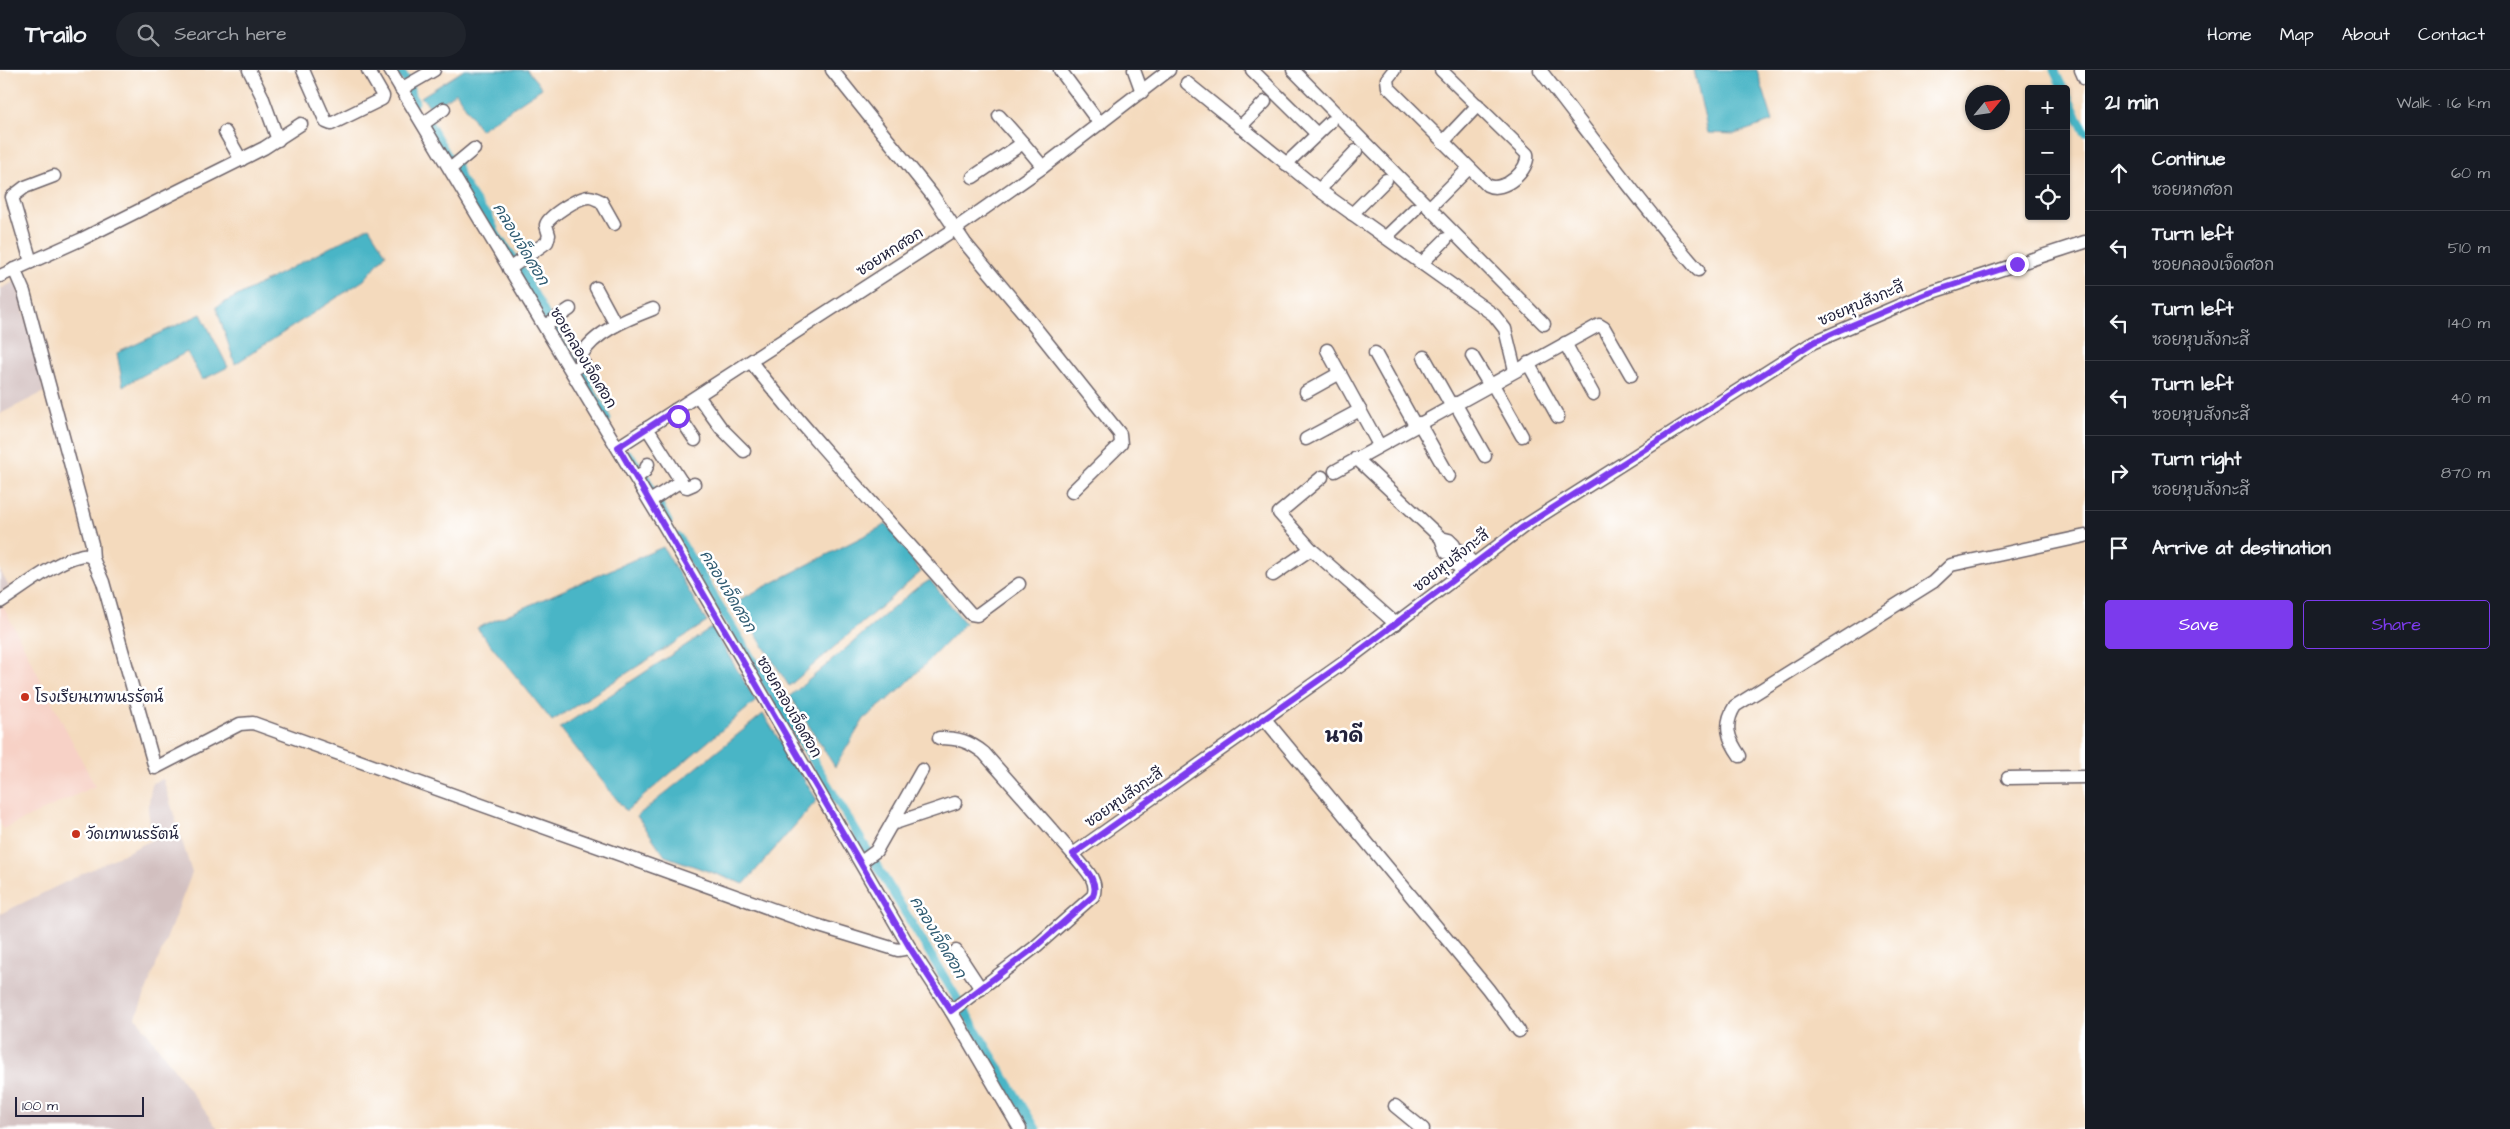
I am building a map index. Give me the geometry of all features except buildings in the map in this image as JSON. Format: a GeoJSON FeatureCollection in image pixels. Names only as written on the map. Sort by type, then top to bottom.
{"type":"FeatureCollection","features":[{"type":"Feature","properties":{"kind":"street"},"geometry":{"type":"LineString","coordinates":[[249,70],[262,96],[278,140]]}},
{"type":"Feature","properties":{"kind":"street"},"geometry":{"type":"LineString","coordinates":[[303,70],[326,122],[331,124],[382,99],[383,96],[368,70]]}},
{"type":"Feature","properties":{"kind":"street","name":"ซอยคลองเจ็ดศอก"},"geometry":{"type":"LineString","coordinates":[[390,70],[408,86],[432,118],[451,167],[516,264],[545,326],[576,368],[618,447],[642,472],[655,498],[866,859],[910,948],[957,1007],[1020,1129]]}},
{"type":"Feature","properties":{"kind":"street"},"geometry":{"type":"LineString","coordinates":[[408,86],[434,70]]}},
{"type":"Feature","properties":{"kind":"street"},"geometry":{"type":"LineString","coordinates":[[1060,70],[1100,124]]}},
{"type":"Feature","properties":{"kind":"street"},"geometry":{"type":"LineString","coordinates":[[1134,70],[1142,92]]}},
{"type":"Feature","properties":{"kind":"street","name":"ซอยหกศอก"},"geometry":{"type":"LineString","coordinates":[[618,447],[651,434],[702,402],[751,362],[959,236],[1043,167],[1169,70]]}},
{"type":"Feature","properties":{"kind":"street"},"geometry":{"type":"LineString","coordinates":[[1252,70],[1317,134]]}},
{"type":"Feature","properties":{"kind":"street"},"geometry":{"type":"LineString","coordinates":[[1293,70],[1544,324]]}},
{"type":"Feature","properties":{"kind":"street"},"geometry":{"type":"LineString","coordinates":[[1394,70],[1387,79],[1388,87],[1469,168],[1487,184],[1499,188],[1510,182],[1528,162],[1527,154],[1442,70]]}},
{"type":"Feature","properties":{"kind":"street"},"geometry":{"type":"LineString","coordinates":[[1540,70],[1626,184],[1668,237],[1698,270]]}},
{"type":"Feature","properties":{"kind":"street"},"geometry":{"type":"LineString","coordinates":[[2081,70],[2085,79]]}},
{"type":"Feature","properties":{"kind":"street"},"geometry":{"type":"LineString","coordinates":[[834,71],[927,189],[959,236],[1022,311],[1122,439],[1117,449],[1072,492]]}},
{"type":"Feature","properties":{"kind":"street"},"geometry":{"type":"LineString","coordinates":[[1187,83],[1319,190],[1501,322],[1507,334],[1515,370]]}},
{"type":"Feature","properties":{"kind":"street"},"geometry":{"type":"LineString","coordinates":[[1240,127],[1265,102]]}},
{"type":"Feature","properties":{"kind":"street"},"geometry":{"type":"LineString","coordinates":[[1443,142],[1478,105]]}},
{"type":"Feature","properties":{"kind":"street"},"geometry":{"type":"LineString","coordinates":[[999,116],[1043,167]]}},
{"type":"Feature","properties":{"kind":"street"},"geometry":{"type":"LineString","coordinates":[[1286,164],[1330,122]]}},
{"type":"Feature","properties":{"kind":"street"},"geometry":{"type":"LineString","coordinates":[[0,276],[80,240],[241,160],[278,140],[301,124]]}},
{"type":"Feature","properties":{"kind":"street"},"geometry":{"type":"LineString","coordinates":[[224,132],[241,160]]}},
{"type":"Feature","properties":{"kind":"street"},"geometry":{"type":"LineString","coordinates":[[973,177],[1023,143]]}},
{"type":"Feature","properties":{"kind":"street"},"geometry":{"type":"LineString","coordinates":[[1319,190],[1356,151]]}},
{"type":"Feature","properties":{"kind":"street"},"geometry":{"type":"LineString","coordinates":[[451,167],[469,152]]}},
{"type":"Feature","properties":{"kind":"street"},"geometry":{"type":"LineString","coordinates":[[1428,208],[1469,168]]}},
{"type":"Feature","properties":{"kind":"street"},"geometry":{"type":"LineString","coordinates":[[31,262],[12,197],[25,188],[54,176]]}},
{"type":"Feature","properties":{"kind":"street"},"geometry":{"type":"LineString","coordinates":[[1352,214],[1386,180]]}},
{"type":"Feature","properties":{"kind":"street"},"geometry":{"type":"LineString","coordinates":[[516,264],[547,242],[549,235],[546,225],[551,217],[582,199],[589,197],[601,201],[614,224]]}},
{"type":"Feature","properties":{"kind":"street"},"geometry":{"type":"LineString","coordinates":[[1386,237],[1415,209]]}},
{"type":"Feature","properties":{"kind":"street"},"geometry":{"type":"LineString","coordinates":[[1422,263],[1446,239]]}},
{"type":"Feature","properties":{"kind":"street","name":"ซอยหุบสังกะสี"},"geometry":{"type":"LineString","coordinates":[[1073,854],[1268,723],[1463,572],[1555,506],[1814,342],[1926,294],[2085,242]]}},
{"type":"Feature","properties":{"kind":"street"},"geometry":{"type":"LineString","coordinates":[[14,269],[24,292],[72,476],[92,544],[93,559],[103,582],[155,768],[240,724],[253,723],[816,925],[898,950],[910,948]]}},
{"type":"Feature","properties":{"kind":"street"},"geometry":{"type":"LineString","coordinates":[[596,288],[616,325]]}},
{"type":"Feature","properties":{"kind":"street"},"geometry":{"type":"LineString","coordinates":[[545,326],[570,309]]}},
{"type":"Feature","properties":{"kind":"street"},"geometry":{"type":"LineString","coordinates":[[576,368],[584,364],[580,357],[584,351],[616,325],[652,309]]}},
{"type":"Feature","properties":{"kind":"street"},"geometry":{"type":"LineString","coordinates":[[1335,471],[1453,404],[1601,325],[1631,375]]}},
{"type":"Feature","properties":{"kind":"street"},"geometry":{"type":"LineString","coordinates":[[1565,343],[1593,394]]}},
{"type":"Feature","properties":{"kind":"street"},"geometry":{"type":"LineString","coordinates":[[1327,350],[1379,446]]}},
{"type":"Feature","properties":{"kind":"street"},"geometry":{"type":"LineString","coordinates":[[1375,352],[1449,476]]}},
{"type":"Feature","properties":{"kind":"street"},"geometry":{"type":"LineString","coordinates":[[1472,356],[1522,436]]}},
{"type":"Feature","properties":{"kind":"street"},"geometry":{"type":"LineString","coordinates":[[1424,357],[1485,456]]}},
{"type":"Feature","properties":{"kind":"street"},"geometry":{"type":"LineString","coordinates":[[751,362],[820,446],[896,528],[971,614],[977,615],[1019,584]]}},
{"type":"Feature","properties":{"kind":"street"},"geometry":{"type":"LineString","coordinates":[[1528,363],[1558,417]]}},
{"type":"Feature","properties":{"kind":"street"},"geometry":{"type":"LineString","coordinates":[[1306,392],[1340,374]]}},
{"type":"Feature","properties":{"kind":"street"},"geometry":{"type":"LineString","coordinates":[[702,402],[721,428],[744,451]]}},
{"type":"Feature","properties":{"kind":"street"},"geometry":{"type":"LineString","coordinates":[[1306,439],[1360,410]]}},
{"type":"Feature","properties":{"kind":"street"},"geometry":{"type":"LineString","coordinates":[[678,417],[695,440]]}},
{"type":"Feature","properties":{"kind":"street"},"geometry":{"type":"LineString","coordinates":[[651,434],[687,482],[655,498]]}},
{"type":"Feature","properties":{"kind":"street"},"geometry":{"type":"LineString","coordinates":[[1356,458],[1453,551],[1474,564]]}},
{"type":"Feature","properties":{"kind":"street"},"geometry":{"type":"LineString","coordinates":[[1322,477],[1279,513],[1311,549],[1396,624]]}},
{"type":"Feature","properties":{"kind":"street"},"geometry":{"type":"LineString","coordinates":[[1740,756],[1729,734],[1728,717],[1735,706],[1933,582],[1951,565],[2085,536]]}},
{"type":"Feature","properties":{"kind":"street"},"geometry":{"type":"LineString","coordinates":[[1273,575],[1311,549]]}},
{"type":"Feature","properties":{"kind":"street"},"geometry":{"type":"LineString","coordinates":[[1453,551],[1463,572]]}},
{"type":"Feature","properties":{"kind":"street"},"geometry":{"type":"LineString","coordinates":[[0,602],[63,563],[79,556],[88,555],[93,559]]}},
{"type":"Feature","properties":{"kind":"street"},"geometry":{"type":"LineString","coordinates":[[1268,723],[1488,989],[1519,1031]]}},
{"type":"Feature","properties":{"kind":"street"},"geometry":{"type":"LineString","coordinates":[[939,738],[957,738],[972,744],[984,753],[1073,854],[1095,886],[1093,896],[1034,948],[957,1007]]}},
{"type":"Feature","properties":{"kind":"street"},"geometry":{"type":"LineString","coordinates":[[866,859],[892,824],[922,770]]}},
{"type":"Feature","properties":{"kind":"street"},"geometry":{"type":"LineString","coordinates":[[2008,778],[2085,777]]}},
{"type":"Feature","properties":{"kind":"street"},"geometry":{"type":"LineString","coordinates":[[892,824],[956,803]]}},
{"type":"Feature","properties":{"kind":"street"},"geometry":{"type":"LineString","coordinates":[[956,951],[981,989]]}},
{"type":"Feature","properties":{"kind":"street"},"geometry":{"type":"LineString","coordinates":[[1395,1106],[1423,1129]]}},
{"type":"Feature","properties":{"kind":"shaded area"},"geometry":{"type":"Polygon","coordinates":[[[16,281],[44,392],[0,414],[0,289],[16,281]]]}},
{"type":"Feature","properties":{"kind":"shaded area"},"geometry":{"type":"Polygon","coordinates":[[[0,570],[9,587],[0,592],[0,570]]]}},
{"type":"Feature","properties":{"kind":"shaded area","name":"โรงเรียนเทพนรรัตน์"},"geometry":{"type":"Polygon","coordinates":[[[3,606],[95,786],[3,829],[0,823],[0,608],[3,606]]]}},
{"type":"Feature","properties":{"kind":"shaded area"},"geometry":{"type":"Polygon","coordinates":[[[163,779],[192,873],[136,1017],[218,1129],[0,1129],[0,914],[152,840],[148,809],[152,783],[163,779]]]}},
{"type":"Feature","properties":{"kind":"water"},"geometry":{"type":"Polygon","coordinates":[[[464,70],[527,70],[542,88],[480,130],[456,92],[433,110],[421,97],[464,70]]]}},
{"type":"Feature","properties":{"kind":"water"},"geometry":{"type":"Polygon","coordinates":[[[1694,70],[1757,70],[1773,121],[1735,134],[1708,133],[1694,70]]]}},
{"type":"Feature","properties":{"kind":"water"},"geometry":{"type":"Polygon","coordinates":[[[369,227],[386,254],[364,280],[235,364],[216,307],[369,227]]]}},
{"type":"Feature","properties":{"kind":"water"},"geometry":{"type":"Polygon","coordinates":[[[201,314],[228,367],[202,380],[187,352],[123,386],[117,353],[201,314]]]}},
{"type":"Feature","properties":{"kind":"water"},"geometry":{"type":"Polygon","coordinates":[[[887,524],[921,572],[789,686],[735,602],[887,524]]]}},
{"type":"Feature","properties":{"kind":"water"},"geometry":{"type":"Polygon","coordinates":[[[663,547],[707,622],[552,721],[477,628],[663,547]]]}},
{"type":"Feature","properties":{"kind":"water"},"geometry":{"type":"Polygon","coordinates":[[[930,580],[965,623],[902,688],[864,719],[835,767],[790,696],[914,590],[930,580]]]}},
{"type":"Feature","properties":{"kind":"water"},"geometry":{"type":"Polygon","coordinates":[[[712,628],[756,701],[626,811],[560,728],[712,628]]]}},
{"type":"Feature","properties":{"kind":"water"},"geometry":{"type":"Polygon","coordinates":[[[763,714],[817,800],[744,884],[665,856],[637,816],[763,714]]]}},
{"type":"Feature","properties":{"kind":"waterway","name":"คลองเจ็ดศอก"},"geometry":{"type":"LineString","coordinates":[[398,70],[409,83],[411,96],[415,102]]}},
{"type":"Feature","properties":{"kind":"waterway"},"geometry":{"type":"LineString","coordinates":[[2054,70],[2061,85]]}},
{"type":"Feature","properties":{"kind":"waterway"},"geometry":{"type":"LineString","coordinates":[[2070,102],[2085,132]]}},
{"type":"Feature","properties":{"kind":"waterway","name":"คลองเจ็ดศอก"},"geometry":{"type":"LineString","coordinates":[[425,117],[449,158],[456,162],[460,178],[482,211],[488,215],[497,236],[516,261],[561,343],[578,367],[607,419]]}},
{"type":"Feature","properties":{"kind":"waterway","name":"คลองเจ็ดศอก"},"geometry":{"type":"LineString","coordinates":[[628,454],[643,473],[668,522]]}},
{"type":"Feature","properties":{"kind":"waterway","name":"คลองเจ็ดศอก"},"geometry":{"type":"LineString","coordinates":[[678,537],[1036,1129]]}},
{"type":"Feature","properties":{"kind":"place","name":"โรงเรียนเทพนรรัตน์"},"geometry":{"type":"Point","coordinates":[25,697]}},
{"type":"Feature","properties":{"kind":"place","name":"วัดเทพนรรัตน์"},"geometry":{"type":"Point","coordinates":[76,834]}},
{"type":"Feature","properties":{"kind":"district","name":"นาดี"},"geometry":{"type":"Point","coordinates":[1344,736]}},
{"type":"Feature","properties":{"kind":"route"},"geometry":{"type":"LineString","coordinates":[[678,416],[675,410],[618,447],[910,948],[951,1011],[1034,948],[1093,896],[1095,886],[1092,879],[1073,854],[1346,661],[1523,527],[1814,342],[1926,294],[2017,264]]}}]}
